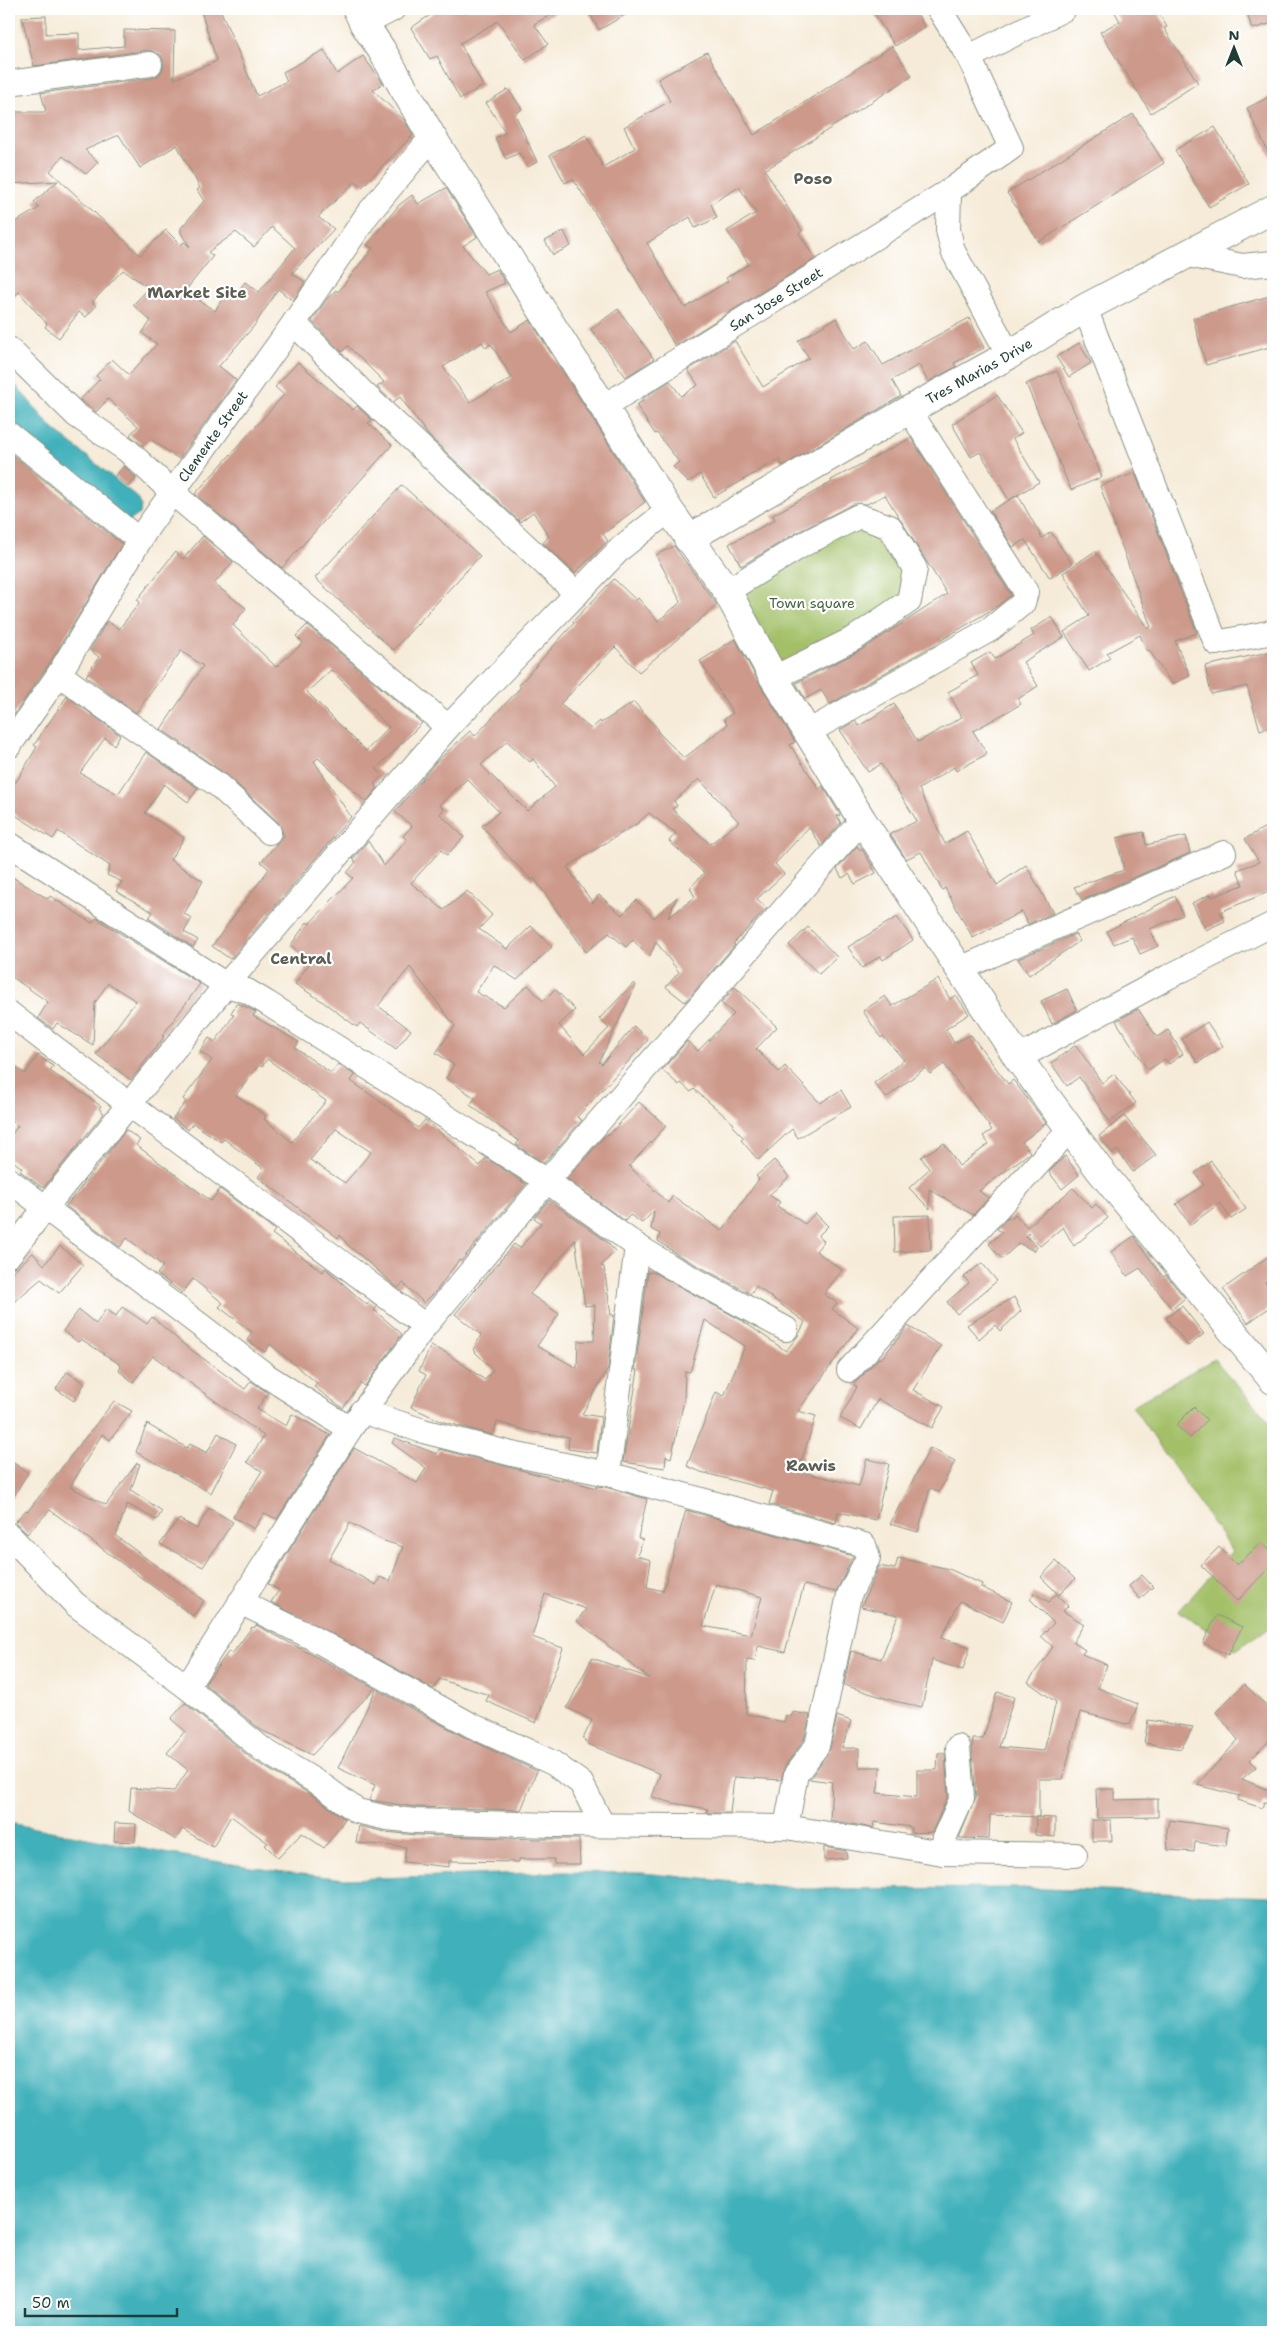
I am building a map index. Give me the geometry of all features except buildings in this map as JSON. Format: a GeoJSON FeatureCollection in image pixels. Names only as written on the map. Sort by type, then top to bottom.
{"type":"FeatureCollection","features":[{"type":"Feature","properties":{"kind":"main road"},"geometry":{"type":"LineString","coordinates":[[360,17],[381,49],[432,137],[668,510],[727,591],[774,678],[862,820],[1015,1053],[1099,1169],[1273,1380]]}},
{"type":"Feature","properties":{"kind":"main road","name":"Tres Marias Drive"},"geometry":{"type":"LineString","coordinates":[[688,539],[909,410],[1009,355],[1085,308],[1273,209]]}},
{"type":"Feature","properties":{"kind":"street"},"geometry":{"type":"LineString","coordinates":[[360,17],[393,9]]}},
{"type":"Feature","properties":{"kind":"street"},"geometry":{"type":"LineString","coordinates":[[939,9],[969,57],[1064,9]]}},
{"type":"Feature","properties":{"kind":"street","name":"San Jose Street"},"geometry":{"type":"LineString","coordinates":[[603,407],[949,191],[1011,148],[969,57]]}},
{"type":"Feature","properties":{"kind":"street"},"geometry":{"type":"LineString","coordinates":[[9,83],[150,64]]}},
{"type":"Feature","properties":{"kind":"street","name":"Clemente Street"},"geometry":{"type":"LineString","coordinates":[[9,746],[59,674],[143,534],[294,323],[367,215],[432,137]]}},
{"type":"Feature","properties":{"kind":"street"},"geometry":{"type":"LineString","coordinates":[[949,191],[948,230],[953,251],[1009,355]]}},
{"type":"Feature","properties":{"kind":"street"},"geometry":{"type":"LineString","coordinates":[[1188,255],[1242,266],[1273,262]]}},
{"type":"Feature","properties":{"kind":"street"},"geometry":{"type":"LineString","coordinates":[[1085,308],[1216,643],[1273,632]]}},
{"type":"Feature","properties":{"kind":"street"},"geometry":{"type":"LineString","coordinates":[[294,323],[362,392],[577,594]]}},
{"type":"Feature","properties":{"kind":"street"},"geometry":{"type":"LineString","coordinates":[[9,349],[76,415],[127,450],[169,497],[448,727]]}},
{"type":"Feature","properties":{"kind":"street"},"geometry":{"type":"LineString","coordinates":[[808,732],[991,628],[1023,603],[1026,598],[1026,592],[909,410]]}},
{"type":"Feature","properties":{"kind":"street"},"geometry":{"type":"LineString","coordinates":[[9,434],[143,534]]}},
{"type":"Feature","properties":{"kind":"street"},"geometry":{"type":"LineString","coordinates":[[9,1255],[226,985],[448,727],[621,548],[668,510]]}},
{"type":"Feature","properties":{"kind":"street"},"geometry":{"type":"LineString","coordinates":[[727,591],[804,544],[859,516],[890,527],[915,569],[909,602],[854,638],[774,678]]}},
{"type":"Feature","properties":{"kind":"street"},"geometry":{"type":"LineString","coordinates":[[59,674],[106,709],[218,785],[269,832]]}},
{"type":"Feature","properties":{"kind":"street"},"geometry":{"type":"LineString","coordinates":[[187,1687],[356,1420],[425,1326],[547,1181],[862,820]]}},
{"type":"Feature","properties":{"kind":"street"},"geometry":{"type":"LineString","coordinates":[[9,844],[226,985],[247,992],[267,1003],[547,1181],[637,1246],[670,1267],[786,1329]]}},
{"type":"Feature","properties":{"kind":"street"},"geometry":{"type":"LineString","coordinates":[[960,969],[1224,853]]}},
{"type":"Feature","properties":{"kind":"street"},"geometry":{"type":"LineString","coordinates":[[1015,1053],[1273,924]]}},
{"type":"Feature","properties":{"kind":"street"},"geometry":{"type":"LineString","coordinates":[[9,1013],[129,1106],[302,1231],[425,1326]]}},
{"type":"Feature","properties":{"kind":"street"},"geometry":{"type":"LineString","coordinates":[[849,1370],[1070,1129]]}},
{"type":"Feature","properties":{"kind":"street"},"geometry":{"type":"LineString","coordinates":[[9,1180],[267,1376],[356,1420],[423,1431],[512,1454],[608,1474],[864,1545],[868,1558],[849,1595],[817,1746],[796,1774],[786,1828]]}},
{"type":"Feature","properties":{"kind":"street"},"geometry":{"type":"LineString","coordinates":[[608,1474],[637,1246]]}},
{"type":"Feature","properties":{"kind":"street"},"geometry":{"type":"LineString","coordinates":[[9,1535],[75,1604],[187,1687],[262,1749],[323,1786],[357,1811],[387,1818],[416,1821],[786,1828],[943,1852],[1075,1855]]}},
{"type":"Feature","properties":{"kind":"street"},"geometry":{"type":"LineString","coordinates":[[240,1602],[310,1636],[470,1725],[553,1763],[581,1783],[602,1824]]}},
{"type":"Feature","properties":{"kind":"street"},"geometry":{"type":"LineString","coordinates":[[943,1852],[944,1836],[962,1798],[958,1746]]}},
{"type":"Feature","properties":{"kind":"green space","name":"Town square"},"geometry":{"type":"Polygon","coordinates":[[[861,516],[893,526],[911,601],[791,677],[733,586],[861,516]]]}},
{"type":"Feature","properties":{"kind":"green space"},"geometry":{"type":"Polygon","coordinates":[[[1214,1359],[1273,1426],[1273,1625],[1236,1650],[1179,1611],[1232,1551],[1132,1406],[1214,1359]]]}},
{"type":"Feature","properties":{"kind":"water"},"geometry":{"type":"Polygon","coordinates":[[[9,377],[51,427],[138,498],[141,505],[140,514],[129,521],[9,426],[9,377]]]}},
{"type":"Feature","properties":{"kind":"water"},"geometry":{"type":"Polygon","coordinates":[[[9,1823],[165,1853],[276,1871],[345,1879],[562,1872],[642,1873],[805,1889],[1018,1888],[1273,1897],[1273,2332],[9,2332],[9,1823]]]}},
{"type":"Feature","properties":{"kind":"district","name":"Poso"},"geometry":{"type":"Point","coordinates":[813,178]}},
{"type":"Feature","properties":{"kind":"district","name":"Market Site"},"geometry":{"type":"Point","coordinates":[197,292]}},
{"type":"Feature","properties":{"kind":"district","name":"Central"},"geometry":{"type":"Point","coordinates":[301,958]}},
{"type":"Feature","properties":{"kind":"district","name":"Rawis"},"geometry":{"type":"Point","coordinates":[811,1465]}}]}
